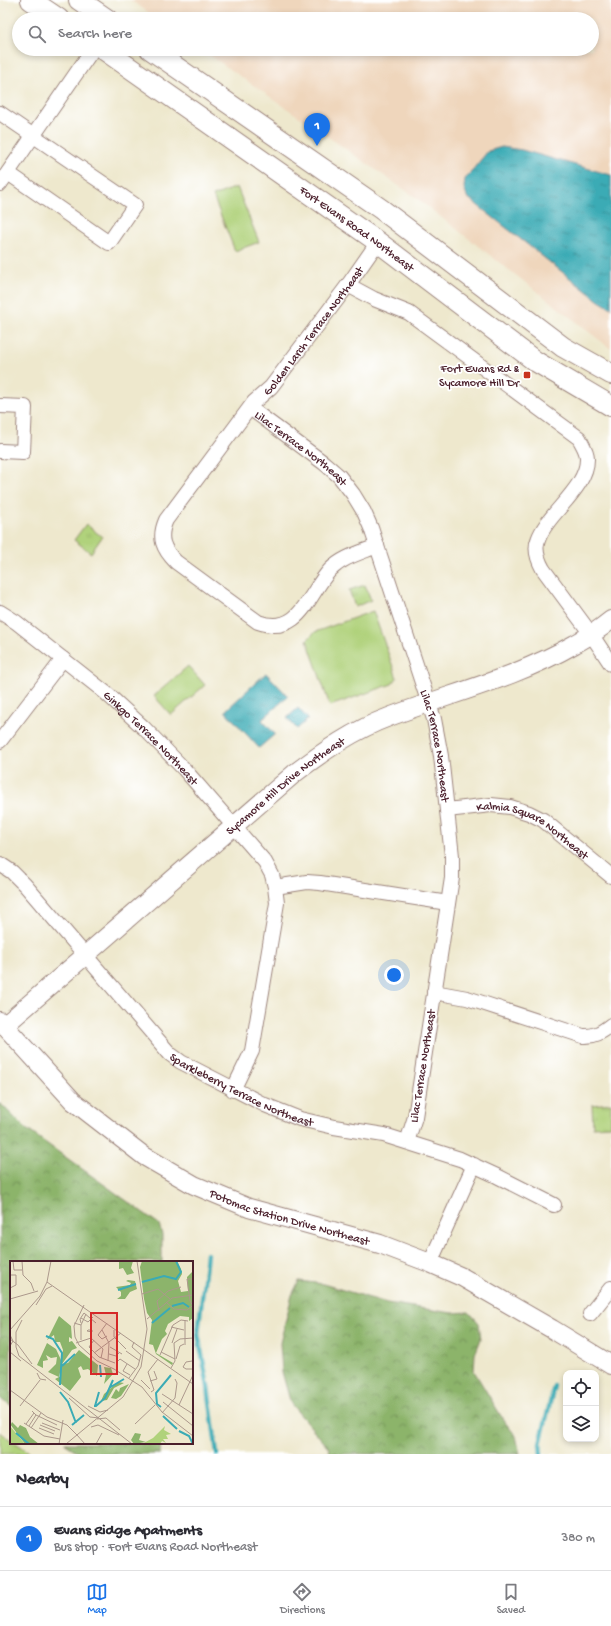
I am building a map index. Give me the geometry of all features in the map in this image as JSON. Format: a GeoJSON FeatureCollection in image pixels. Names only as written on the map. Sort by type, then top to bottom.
{"type":"FeatureCollection","features":[{"type":"Feature","properties":{"kind":"main road"},"geometry":{"type":"LineString","coordinates":[[31,0],[49,12]]}},
{"type":"Feature","properties":{"kind":"main road"},"geometry":{"type":"LineString","coordinates":[[79,0],[97,12]]}},
{"type":"Feature","properties":{"kind":"main road","name":"Fort Evans Road Northeast"},"geometry":{"type":"LineString","coordinates":[[113,56],[378,242],[535,361],[567,382],[611,406]]}},
{"type":"Feature","properties":{"kind":"main road"},"geometry":{"type":"LineString","coordinates":[[160,56],[381,209],[557,342],[611,374]]}},
{"type":"Feature","properties":{"kind":"street"},"geometry":{"type":"LineString","coordinates":[[0,112],[33,136],[135,205],[109,243],[4,178],[33,136],[88,56]]}},
{"type":"Feature","properties":{"kind":"street","name":"Golden Larch Terrace Northeast"},"geometry":{"type":"LineString","coordinates":[[376,546],[347,558],[330,570],[298,616],[290,622],[268,626],[258,622],[176,562],[168,554],[162,535],[162,529],[166,520],[254,402],[271,388],[348,285],[378,242]]}},
{"type":"Feature","properties":{"kind":"street"},"geometry":{"type":"LineString","coordinates":[[348,285],[374,299],[409,313],[579,438],[587,458],[583,478],[546,525],[538,539],[536,548],[538,559],[544,569],[611,664]]}},
{"type":"Feature","properties":{"kind":"street"},"geometry":{"type":"LineString","coordinates":[[0,406],[26,407],[23,452],[0,451]]}},
{"type":"Feature","properties":{"kind":"street","name":"Lilac Terrace Northeast"},"geometry":{"type":"LineString","coordinates":[[250,408],[324,463],[339,476],[353,494],[364,512],[434,719],[441,756],[452,856],[452,878],[415,1117],[407,1142]]}},
{"type":"Feature","properties":{"kind":"street","name":"Ginkgo Terrace Northeast"},"geometry":{"type":"LineString","coordinates":[[0,612],[16,622],[106,693],[144,728],[184,769],[234,826],[264,862],[272,875],[277,903],[252,1051],[233,1090]]}},
{"type":"Feature","properties":{"kind":"street","name":"Sycamore Hill Drive Northeast"},"geometry":{"type":"LineString","coordinates":[[2,1024],[85,955],[295,773],[335,744],[387,718],[525,670],[550,658],[591,634],[611,620]]}},
{"type":"Feature","properties":{"kind":"street"},"geometry":{"type":"LineString","coordinates":[[0,741],[62,659]]}},
{"type":"Feature","properties":{"kind":"street","name":"Kalmia Square Northeast"},"geometry":{"type":"LineString","coordinates":[[447,810],[491,805],[510,807],[529,813],[543,820],[611,876]]}},
{"type":"Feature","properties":{"kind":"street","name":"Sparkleberry Terrace Northeast"},"geometry":{"type":"LineString","coordinates":[[0,864],[12,872],[25,885],[170,1054],[181,1062],[264,1106],[334,1127],[384,1135],[407,1142],[474,1165],[554,1205]]}},
{"type":"Feature","properties":{"kind":"street"},"geometry":{"type":"LineString","coordinates":[[275,887],[306,882],[320,883],[448,902]]}},
{"type":"Feature","properties":{"kind":"street"},"geometry":{"type":"LineString","coordinates":[[434,992],[467,998],[583,1036],[597,1034],[611,1025]]}},
{"type":"Feature","properties":{"kind":"street","name":"Potomac Station Drive Northeast"},"geometry":{"type":"LineString","coordinates":[[2,1024],[72,1101],[144,1156],[194,1185],[249,1208],[380,1244],[430,1263],[469,1281],[611,1365]]}},
{"type":"Feature","properties":{"kind":"street"},"geometry":{"type":"LineString","coordinates":[[430,1263],[474,1165]]}},
{"type":"Feature","properties":{"kind":"street"},"geometry":{"type":"LineString","coordinates":[[590,1314],[611,1288]]}},
{"type":"Feature","properties":{"kind":"shaded area"},"geometry":{"type":"Polygon","coordinates":[[[130,0],[611,0],[611,349],[415,197],[211,56],[599,56],[599,12],[148,12],[130,0]]]}},
{"type":"Feature","properties":{"kind":"green space"},"geometry":{"type":"Polygon","coordinates":[[[237,187],[259,242],[235,251],[213,196],[237,187]]]}},
{"type":"Feature","properties":{"kind":"green space"},"geometry":{"type":"Polygon","coordinates":[[[86,524],[102,537],[91,553],[74,540],[86,524]]]}},
{"type":"Feature","properties":{"kind":"green space"},"geometry":{"type":"Polygon","coordinates":[[[365,585],[371,600],[355,607],[349,590],[365,585]]]}},
{"type":"Feature","properties":{"kind":"green space"},"geometry":{"type":"Polygon","coordinates":[[[373,611],[397,678],[392,684],[330,706],[307,640],[315,632],[373,611]]]}},
{"type":"Feature","properties":{"kind":"green space"},"geometry":{"type":"Polygon","coordinates":[[[188,666],[205,685],[171,715],[154,696],[188,666]]]}},
{"type":"Feature","properties":{"kind":"green space"},"geometry":{"type":"Polygon","coordinates":[[[0,1103],[25,1128],[159,1224],[162,1235],[162,1261],[10,1261],[10,1405],[0,1399],[0,1103]]]}},
{"type":"Feature","properties":{"kind":"green space"},"geometry":{"type":"Polygon","coordinates":[[[611,1103],[611,1126],[593,1127],[592,1105],[611,1103]]]}},
{"type":"Feature","properties":{"kind":"green space"},"geometry":{"type":"Polygon","coordinates":[[[299,1281],[323,1284],[387,1303],[452,1313],[469,1312],[479,1323],[481,1339],[475,1354],[474,1371],[504,1421],[516,1436],[520,1454],[330,1454],[329,1448],[291,1404],[282,1372],[280,1343],[292,1295],[299,1281]]]}},
{"type":"Feature","properties":{"kind":"green space"},"geometry":{"type":"Polygon","coordinates":[[[0,1432],[10,1439],[10,1444],[17,1444],[32,1454],[0,1454],[0,1432]]]}},
{"type":"Feature","properties":{"kind":"green space"},"geometry":{"type":"Polygon","coordinates":[[[66,1444],[161,1444],[160,1454],[81,1454],[66,1444]]]}},
{"type":"Feature","properties":{"kind":"water"},"geometry":{"type":"Polygon","coordinates":[[[502,147],[522,150],[611,175],[611,308],[599,301],[467,197],[464,188],[465,179],[488,151],[502,147]]]}},
{"type":"Feature","properties":{"kind":"water"},"geometry":{"type":"Polygon","coordinates":[[[266,673],[288,696],[262,720],[275,734],[259,748],[225,711],[266,673]]]}},
{"type":"Feature","properties":{"kind":"water"},"geometry":{"type":"Polygon","coordinates":[[[298,708],[308,719],[297,729],[287,718],[298,708]]]}},
{"type":"Feature","properties":{"kind":"waterway"},"geometry":{"type":"LineString","coordinates":[[207,1254],[198,1334],[208,1387],[217,1454]]}},
{"type":"Feature","properties":{"kind":"waterway"},"geometry":{"type":"LineString","coordinates":[[541,1454],[540,1444],[554,1386]]}},
{"type":"Feature","properties":{"kind":"place","name":"Evans Ridge Apatments"},"geometry":{"type":"Point","coordinates":[317,146]}},
{"type":"Feature","properties":{"kind":"place","name":"Fort Evans Rd & Sycamore Hill Dr"},"geometry":{"type":"Point","coordinates":[527,375]}}]}
